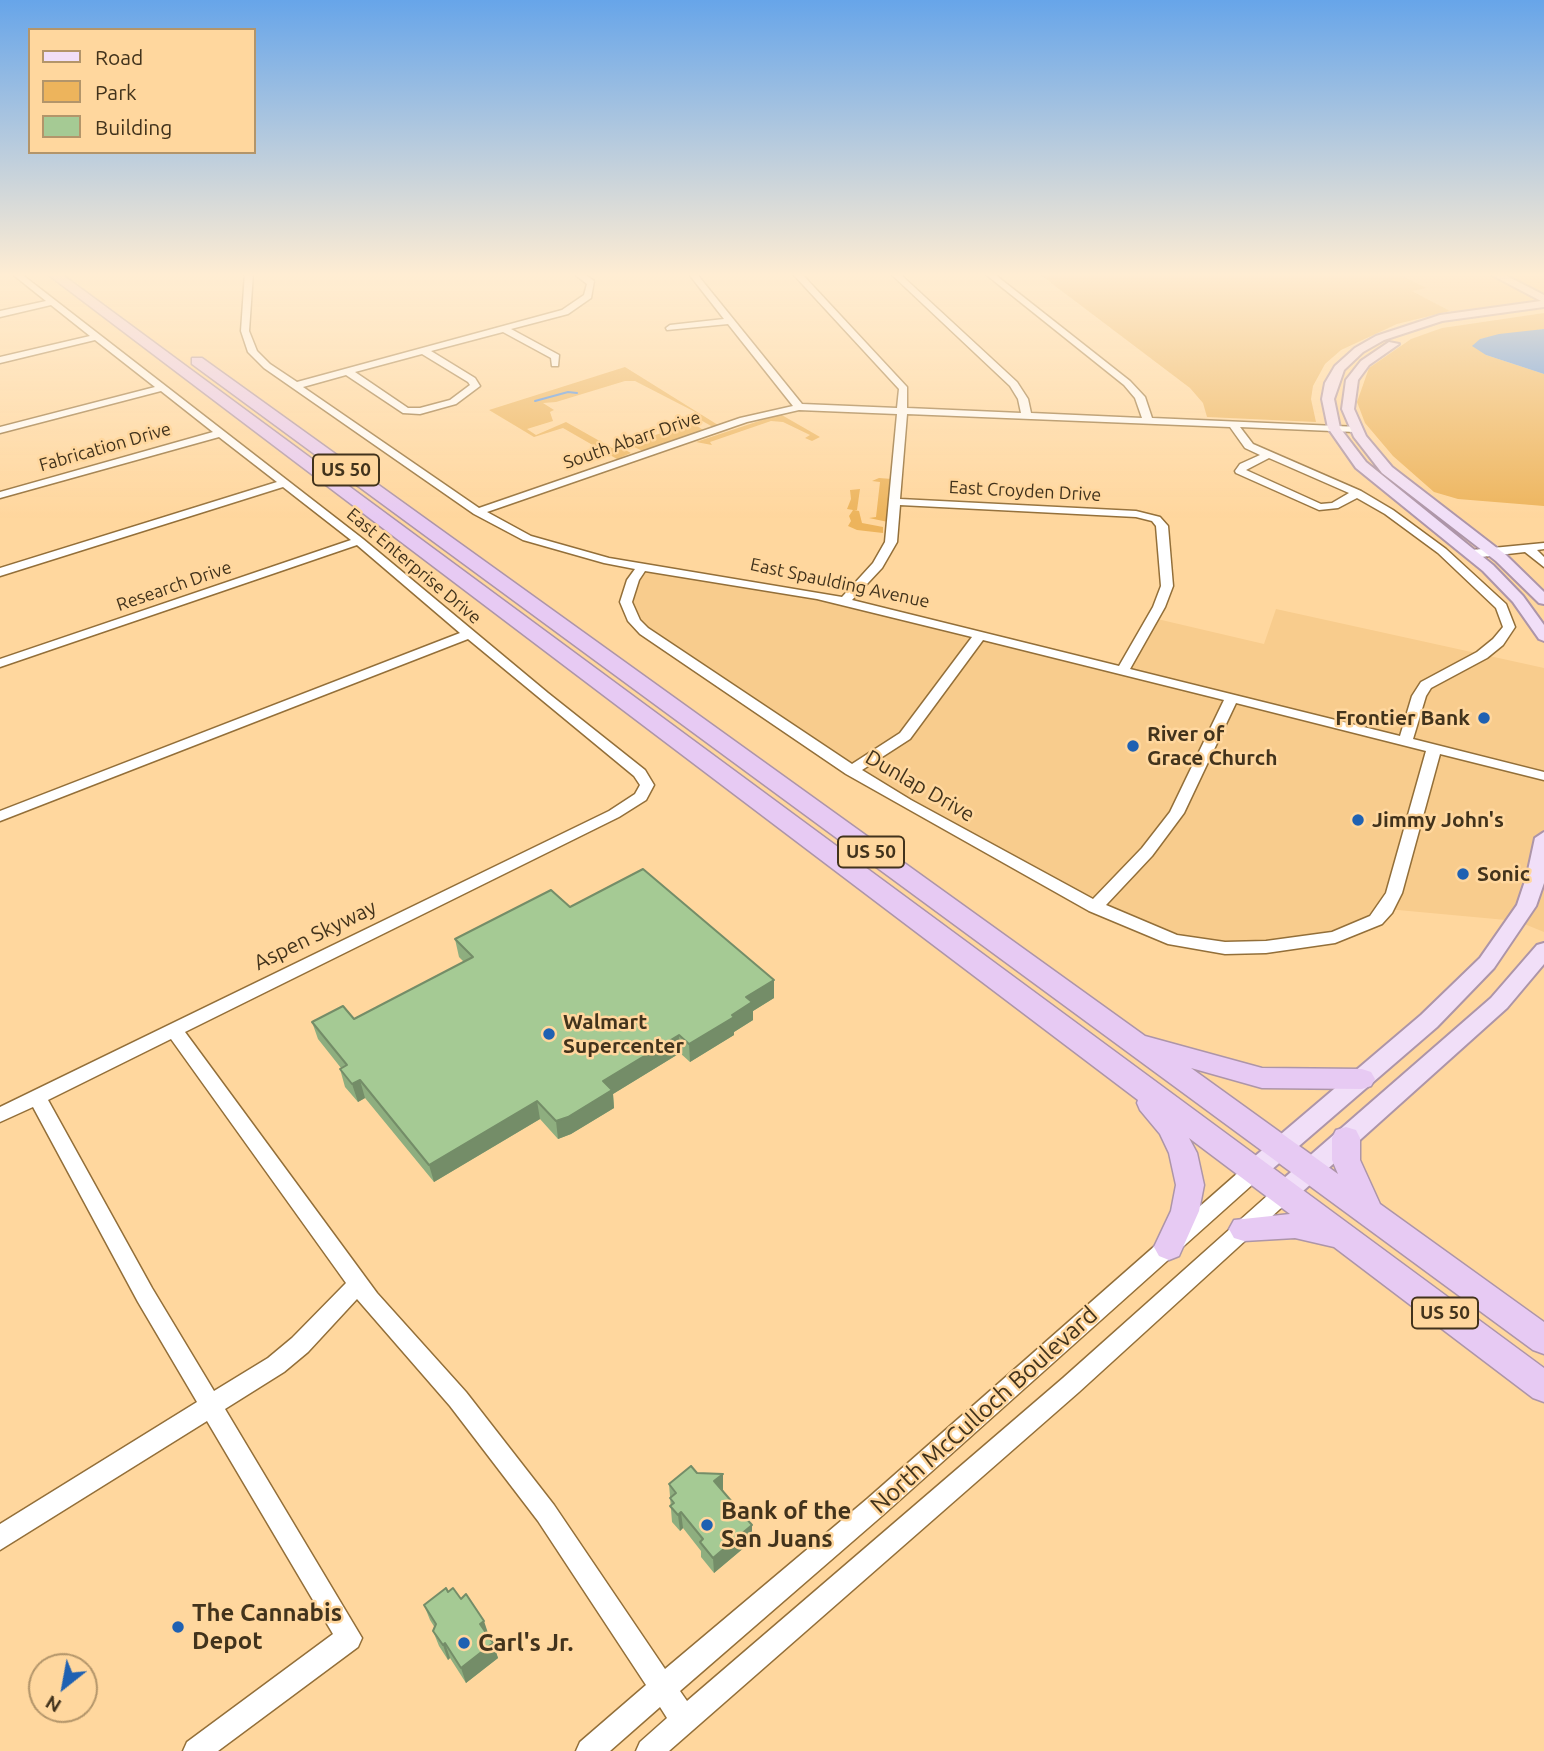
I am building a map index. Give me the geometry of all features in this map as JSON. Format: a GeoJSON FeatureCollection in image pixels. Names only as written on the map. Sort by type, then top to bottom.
{"type":"FeatureCollection","features":[{"type":"Feature","properties":{"kind":"highway","name":"US 50"},"geometry":{"type":"LineString","coordinates":[[161,355],[1544,1387]]}},
{"type":"Feature","properties":{"kind":"highway","name":"US 50"},"geometry":{"type":"LineString","coordinates":[[187,355],[1544,1340]]}},
{"type":"Feature","properties":{"kind":"highway"},"geometry":{"type":"LineString","coordinates":[[1126,1037],[1230,1072],[1262,1079],[1362,1079]]}},
{"type":"Feature","properties":{"kind":"highway"},"geometry":{"type":"LineString","coordinates":[[1119,1070],[1159,1113],[1183,1153],[1189,1185],[1188,1198],[1181,1224],[1169,1247]]}},
{"type":"Feature","properties":{"kind":"highway"},"geometry":{"type":"LineString","coordinates":[[1346,1138],[1346,1160],[1351,1176],[1371,1214]]}},
{"type":"Feature","properties":{"kind":"highway"},"geometry":{"type":"LineString","coordinates":[[1244,1229],[1295,1226],[1346,1239]]}},
{"type":"Feature","properties":{"kind":"main road"},"geometry":{"type":"LineString","coordinates":[[1353,355],[1342,363],[1331,383],[1328,407],[1335,428],[1348,451],[1368,471],[1472,554],[1518,599],[1544,636]]}},
{"type":"Feature","properties":{"kind":"main road"},"geometry":{"type":"LineString","coordinates":[[1377,355],[1361,367],[1350,386],[1348,409],[1355,429],[1368,450],[1387,470],[1492,551],[1544,600]]}},
{"type":"Feature","properties":{"kind":"main road","name":"North McCulloch Boulevard"},"geometry":{"type":"LineString","coordinates":[[1255,1170],[1429,1021],[1499,948],[1531,895],[1544,838]]}},
{"type":"Feature","properties":{"kind":"main road"},"geometry":{"type":"LineString","coordinates":[[1284,1193],[1499,1003],[1544,950]]}},
{"type":"Feature","properties":{"kind":"street"},"geometry":{"type":"LineString","coordinates":[[0,360],[22,355]]}},
{"type":"Feature","properties":{"kind":"street","name":"East Enterprise Drive"},"geometry":{"type":"LineString","coordinates":[[120,355],[359,541],[640,773],[646,780],[645,791]]}},
{"type":"Feature","properties":{"kind":"street","name":"East Spaulding Avenue"},"geometry":{"type":"LineString","coordinates":[[257,355],[267,366],[295,386],[478,512],[547,546],[642,567],[774,586],[845,601],[1544,776]]}},
{"type":"Feature","properties":{"kind":"street"},"geometry":{"type":"LineString","coordinates":[[295,386],[411,355]]}},
{"type":"Feature","properties":{"kind":"street"},"geometry":{"type":"LineString","coordinates":[[348,372],[406,411],[420,411],[453,402],[475,386],[472,380],[430,355]]}},
{"type":"Feature","properties":{"kind":"street"},"geometry":{"type":"LineString","coordinates":[[550,355],[556,358],[555,363]]}},
{"type":"Feature","properties":{"kind":"street"},"geometry":{"type":"LineString","coordinates":[[757,355],[799,407]]}},
{"type":"Feature","properties":{"kind":"street"},"geometry":{"type":"LineString","coordinates":[[845,601],[888,549],[896,502],[904,388],[873,355]]}},
{"type":"Feature","properties":{"kind":"street"},"geometry":{"type":"LineString","coordinates":[[982,355],[1014,384],[1023,399],[1026,415]]}},
{"type":"Feature","properties":{"kind":"street"},"geometry":{"type":"LineString","coordinates":[[1091,355],[1135,390],[1148,420]]}},
{"type":"Feature","properties":{"kind":"street"},"geometry":{"type":"LineString","coordinates":[[0,430],[162,388]]}},
{"type":"Feature","properties":{"kind":"street","name":"South Abarr Drive"},"geometry":{"type":"LineString","coordinates":[[478,512],[727,426],[799,407],[1355,429]]}},
{"type":"Feature","properties":{"kind":"street"},"geometry":{"type":"LineString","coordinates":[[1232,423],[1245,443],[1357,493],[1442,551],[1502,607],[1509,627],[1498,642],[1482,655],[1426,685],[1419,696],[1405,742]]}},
{"type":"Feature","properties":{"kind":"street","name":"Fabrication Drive"},"geometry":{"type":"LineString","coordinates":[[0,495],[220,433]]}},
{"type":"Feature","properties":{"kind":"street"},"geometry":{"type":"LineString","coordinates":[[1268,455],[1244,466],[1240,471],[1246,477],[1319,507],[1334,506],[1357,493]]}},
{"type":"Feature","properties":{"kind":"street"},"geometry":{"type":"LineString","coordinates":[[0,572],[285,484]]}},
{"type":"Feature","properties":{"kind":"street","name":"East Croyden Drive"},"geometry":{"type":"LineString","coordinates":[[896,502],[1152,516],[1161,526],[1167,586],[1159,607],[1123,670]]}},
{"type":"Feature","properties":{"kind":"street","name":"Research Drive"},"geometry":{"type":"LineString","coordinates":[[0,663],[359,541]]}},
{"type":"Feature","properties":{"kind":"street"},"geometry":{"type":"LineString","coordinates":[[1472,554],[1544,546]]}},
{"type":"Feature","properties":{"kind":"street"},"geometry":{"type":"LineString","coordinates":[[1527,547],[1544,564]]}},
{"type":"Feature","properties":{"kind":"street","name":"Dunlap Drive"},"geometry":{"type":"LineString","coordinates":[[642,567],[633,580],[626,602],[634,621],[851,771],[1095,906],[1174,940],[1218,947],[1266,947],[1353,932],[1370,924],[1386,909],[1397,883],[1434,748]]}},
{"type":"Feature","properties":{"kind":"street"},"geometry":{"type":"LineString","coordinates":[[0,817],[469,634]]}},
{"type":"Feature","properties":{"kind":"street"},"geometry":{"type":"LineString","coordinates":[[851,771],[905,736],[980,635]]}},
{"type":"Feature","properties":{"kind":"street"},"geometry":{"type":"LineString","coordinates":[[1095,906],[1147,852],[1177,813],[1232,698]]}},
{"type":"Feature","properties":{"kind":"street","name":"Aspen Skyway"},"geometry":{"type":"LineString","coordinates":[[0,1115],[614,814],[645,791]]}},
{"type":"Feature","properties":{"kind":"street"},"geometry":{"type":"LineString","coordinates":[[174,1030],[359,1284],[465,1408],[546,1513],[684,1720]]}},
{"type":"Feature","properties":{"kind":"street"},"geometry":{"type":"LineString","coordinates":[[37,1097],[145,1296],[349,1638],[196,1751]]}},
{"type":"Feature","properties":{"kind":"street","name":"North McCulloch Boulevard"},"geometry":{"type":"LineString","coordinates":[[590,1751],[875,1507],[1255,1170]]}},
{"type":"Feature","properties":{"kind":"street","name":"North McCulloch Boulevard"},"geometry":{"type":"LineString","coordinates":[[649,1751],[1072,1385],[1284,1193]]}},
{"type":"Feature","properties":{"kind":"street"},"geometry":{"type":"LineString","coordinates":[[0,1538],[284,1358],[359,1284]]}},
{"type":"Feature","properties":{"kind":"shaded area"},"geometry":{"type":"Polygon","coordinates":[[[642,567],[758,583],[1123,670],[1153,618],[1264,644],[1276,609],[1544,668],[1544,932],[1517,921],[1387,909],[1363,928],[1266,947],[1174,940],[938,821],[634,621],[628,591],[642,567]]]}},
{"type":"Feature","properties":{"kind":"green space"},"geometry":{"type":"Polygon","coordinates":[[[1146,355],[1336,355],[1325,364],[1313,386],[1311,399],[1316,422],[1207,417],[1203,403],[1190,388],[1146,355]]]}},
{"type":"Feature","properties":{"kind":"green space"},"geometry":{"type":"Polygon","coordinates":[[[1388,355],[1486,355],[1544,374],[1544,506],[1458,499],[1434,492],[1393,456],[1365,423],[1357,402],[1369,368],[1388,355]]]}},
{"type":"Feature","properties":{"kind":"green space"},"geometry":{"type":"Polygon","coordinates":[[[625,367],[718,425],[713,427],[697,418],[701,415],[635,381],[625,381],[556,402],[543,403],[554,410],[550,412],[553,421],[527,429],[536,435],[566,422],[612,448],[620,447],[631,453],[617,459],[563,428],[534,437],[489,410],[625,367]]]}},
{"type":"Feature","properties":{"kind":"green space"},"geometry":{"type":"Polygon","coordinates":[[[780,414],[820,437],[812,441],[805,438],[810,435],[783,422],[771,421],[710,442],[712,445],[696,442],[780,414]]]}},
{"type":"Feature","properties":{"kind":"green space"},"geometry":{"type":"Polygon","coordinates":[[[693,423],[703,430],[643,451],[627,444],[693,423]]]}},
{"type":"Feature","properties":{"kind":"green space"},"geometry":{"type":"Polygon","coordinates":[[[879,478],[892,479],[888,522],[869,518],[876,517],[880,482],[872,481],[879,478]]]}},
{"type":"Feature","properties":{"kind":"green space"},"geometry":{"type":"Polygon","coordinates":[[[860,489],[857,510],[854,510],[859,511],[862,523],[883,527],[883,533],[857,530],[848,526],[853,510],[847,509],[851,499],[850,490],[860,489]]]}},
{"type":"Feature","properties":{"kind":"water"},"geometry":{"type":"Polygon","coordinates":[[[1486,355],[1544,355],[1544,374],[1486,355]]]}},
{"type":"Feature","properties":{"kind":"building","name":"Walmart Supercenter"},"geometry":{"type":"Polygon","coordinates":[[[643,869],[774,980],[746,997],[752,1002],[732,1015],[734,1017],[689,1044],[679,1035],[603,1081],[612,1090],[568,1117],[556,1121],[537,1101],[429,1165],[360,1080],[352,1084],[340,1069],[347,1065],[312,1022],[343,1006],[354,1019],[473,957],[455,939],[551,890],[570,907],[643,869]]]}},
{"type":"Feature","properties":{"kind":"building","name":"Bank of the San Juans"},"geometry":{"type":"Polygon","coordinates":[[[691,1466],[697,1473],[723,1474],[714,1481],[752,1525],[713,1558],[700,1542],[703,1539],[681,1512],[678,1515],[670,1506],[674,1503],[670,1498],[676,1493],[669,1484],[691,1466]]]}},
{"type":"Feature","properties":{"kind":"building","name":"Carl's Jr."},"geometry":{"type":"Polygon","coordinates":[[[446,1588],[448,1592],[453,1588],[461,1599],[466,1594],[484,1621],[480,1624],[493,1643],[461,1668],[445,1643],[443,1645],[433,1631],[436,1624],[424,1605],[446,1588]]]}},
{"type":"Feature","properties":{"kind":"waterway"},"geometry":{"type":"LineString","coordinates":[[535,401],[568,392],[577,393]]}},
{"type":"Feature","properties":{"kind":"place","name":"Frontier Bank"},"geometry":{"type":"Point","coordinates":[1484,718]}},
{"type":"Feature","properties":{"kind":"place","name":"River of Grace Church"},"geometry":{"type":"Point","coordinates":[1133,746]}},
{"type":"Feature","properties":{"kind":"place","name":"Jimmy John's"},"geometry":{"type":"Point","coordinates":[1358,820]}},
{"type":"Feature","properties":{"kind":"place","name":"Sonic"},"geometry":{"type":"Point","coordinates":[1463,874]}},
{"type":"Feature","properties":{"kind":"place","name":"Walmart Supercenter"},"geometry":{"type":"Point","coordinates":[549,1034]}},
{"type":"Feature","properties":{"kind":"place","name":"Bank of the San Juans"},"geometry":{"type":"Point","coordinates":[707,1525]}},
{"type":"Feature","properties":{"kind":"place","name":"The Cannabis Depot"},"geometry":{"type":"Point","coordinates":[178,1627]}},
{"type":"Feature","properties":{"kind":"place","name":"Carl's Jr."},"geometry":{"type":"Point","coordinates":[464,1643]}}]}
